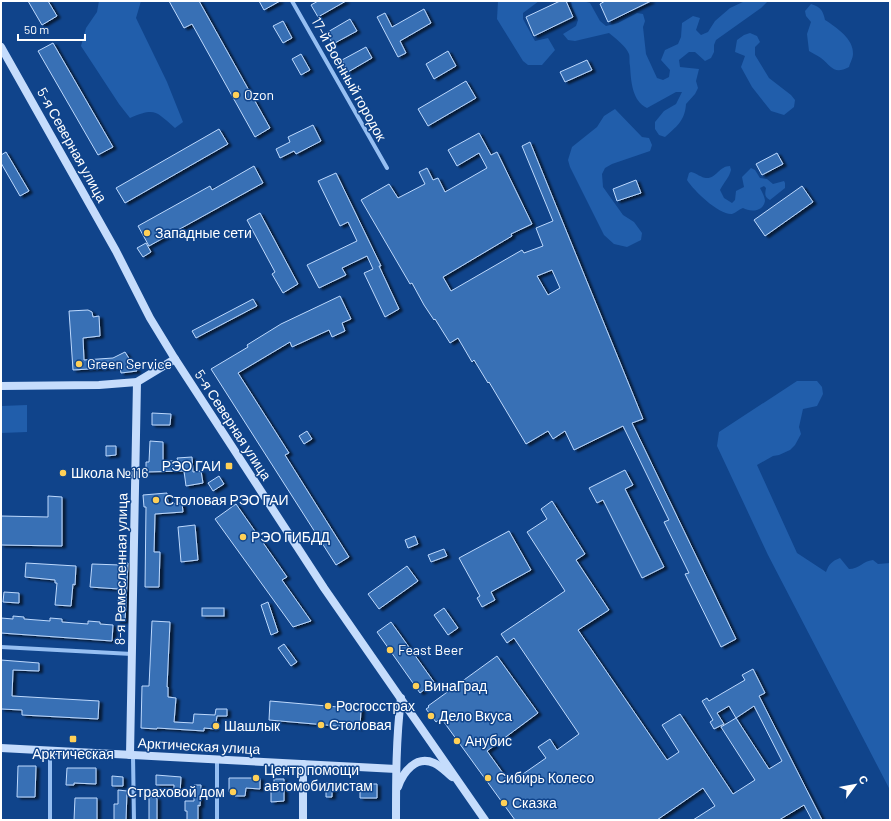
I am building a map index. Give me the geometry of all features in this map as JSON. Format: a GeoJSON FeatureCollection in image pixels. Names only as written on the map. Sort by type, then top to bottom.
{"type":"FeatureCollection","features":[{"type":"Feature","properties":{"kind":"main road","name":"5-я Северная улица"},"geometry":{"type":"LineString","coordinates":[[1,47],[116,251],[150,318],[175,359],[324,588],[485,820]]}},
{"type":"Feature","properties":{"kind":"main road"},"geometry":{"type":"LineString","coordinates":[[1,386],[99,385],[137,382],[175,359]]}},
{"type":"Feature","properties":{"kind":"main road","name":"8-я Ремесленная улица"},"geometry":{"type":"LineString","coordinates":[[132,756],[132,654],[137,382]]}},
{"type":"Feature","properties":{"kind":"main road"},"geometry":{"type":"LineString","coordinates":[[396,820],[396,769],[398,722],[401,698]]}},
{"type":"Feature","properties":{"kind":"main road","name":"Арктическая улица"},"geometry":{"type":"LineString","coordinates":[[1,748],[396,769]]}},
{"type":"Feature","properties":{"kind":"main road"},"geometry":{"type":"LineString","coordinates":[[396,794],[403,775],[409,767],[426,761],[434,763],[461,785]]}},
{"type":"Feature","properties":{"kind":"main road"},"geometry":{"type":"LineString","coordinates":[[303,764],[303,820]]}},
{"type":"Feature","properties":{"kind":"street","name":"17-й Военный городок"},"geometry":{"type":"LineString","coordinates":[[292,1],[387,168]]}},
{"type":"Feature","properties":{"kind":"street"},"geometry":{"type":"LineString","coordinates":[[1,647],[132,654]]}},
{"type":"Feature","properties":{"kind":"street"},"geometry":{"type":"LineString","coordinates":[[50,751],[50,820]]}},
{"type":"Feature","properties":{"kind":"street","name":"8-я Ремесленная улица"},"geometry":{"type":"LineString","coordinates":[[132,756],[134,820]]}},
{"type":"Feature","properties":{"kind":"street"},"geometry":{"type":"LineString","coordinates":[[217,760],[217,820]]}},
{"type":"Feature","properties":{"kind":"shaded area"},"geometry":{"type":"Polygon","coordinates":[[[99,1],[141,1],[136,18],[167,82],[183,122],[175,128],[164,118],[151,112],[130,118],[119,104],[81,46],[86,28],[97,12],[99,1]]]}},
{"type":"Feature","properties":{"kind":"shaded area"},"geometry":{"type":"Polygon","coordinates":[[[498,1],[539,1],[523,13],[523,19],[535,41],[548,38],[555,50],[542,65],[528,65],[523,61],[497,19],[498,1]]]}},
{"type":"Feature","properties":{"kind":"shaded area"},"geometry":{"type":"Polygon","coordinates":[[[571,1],[583,1],[590,3],[600,21],[606,26],[618,23],[637,13],[643,14],[645,21],[643,27],[646,54],[657,78],[663,80],[669,77],[670,70],[661,60],[665,50],[678,44],[681,37],[682,23],[693,16],[700,18],[696,30],[701,35],[708,32],[715,21],[730,8],[745,1],[768,1],[761,8],[716,40],[714,52],[711,58],[705,61],[695,52],[689,52],[679,60],[680,67],[699,69],[696,81],[698,88],[686,104],[682,119],[665,137],[659,135],[655,129],[655,122],[664,111],[676,104],[682,92],[676,92],[647,108],[642,105],[635,96],[633,90],[629,54],[620,42],[609,33],[575,41],[568,40],[563,34],[576,26],[578,20],[571,1]]]}},
{"type":"Feature","properties":{"kind":"shaded area"},"geometry":{"type":"Polygon","coordinates":[[[811,4],[817,6],[822,12],[825,20],[844,34],[851,43],[853,57],[849,67],[836,70],[809,51],[807,34],[811,22],[806,16],[805,11],[811,4]]]}},
{"type":"Feature","properties":{"kind":"shaded area"},"geometry":{"type":"Polygon","coordinates":[[[750,33],[757,36],[760,42],[755,47],[755,55],[769,78],[791,95],[795,100],[794,107],[784,115],[771,111],[752,87],[741,67],[745,56],[735,52],[737,40],[750,33]]]}},
{"type":"Feature","properties":{"kind":"shaded area"},"geometry":{"type":"Polygon","coordinates":[[[615,109],[642,137],[649,138],[652,145],[650,151],[612,164],[605,168],[602,174],[603,187],[623,215],[634,222],[642,233],[641,240],[627,247],[614,244],[604,235],[570,167],[568,160],[572,147],[597,127],[604,116],[615,109]]]}},
{"type":"Feature","properties":{"kind":"shaded area"},"geometry":{"type":"Polygon","coordinates":[[[730,166],[731,170],[728,178],[720,190],[724,198],[732,203],[735,200],[736,191],[744,187],[742,177],[751,168],[755,170],[760,178],[767,179],[773,184],[784,181],[785,188],[770,200],[765,193],[766,188],[764,186],[760,188],[765,201],[764,205],[759,209],[749,210],[743,208],[732,214],[720,211],[707,202],[687,180],[689,173],[691,172],[704,178],[709,178],[723,168],[730,166]]]}},
{"type":"Feature","properties":{"kind":"shaded area"},"geometry":{"type":"Polygon","coordinates":[[[797,381],[817,381],[822,387],[823,394],[817,406],[803,409],[799,427],[801,434],[795,445],[790,450],[773,456],[757,465],[797,553],[826,572],[831,563],[840,558],[849,569],[856,568],[873,560],[878,564],[890,563],[890,790],[768,555],[717,446],[719,432],[797,381]]]}},
{"type":"Feature","properties":{"kind":"shaded area"},"geometry":{"type":"Polygon","coordinates":[[[27,405],[27,432],[1,433],[1,406],[27,405]]]}},
{"type":"Feature","properties":{"kind":"building"},"geometry":{"type":"Polygon","coordinates":[[[28,1],[48,1],[57,16],[42,25],[28,1]]]}},
{"type":"Feature","properties":{"kind":"building"},"geometry":{"type":"Polygon","coordinates":[[[169,1],[199,1],[270,128],[255,137],[192,24],[184,28],[169,1]]]}},
{"type":"Feature","properties":{"kind":"building"},"geometry":{"type":"Polygon","coordinates":[[[259,1],[280,1],[264,10],[259,1]]]}},
{"type":"Feature","properties":{"kind":"building"},"geometry":{"type":"Polygon","coordinates":[[[318,1],[346,1],[318,17],[311,5],[318,1]]]}},
{"type":"Feature","properties":{"kind":"building"},"geometry":{"type":"Polygon","coordinates":[[[560,1],[566,1],[573,17],[534,36],[526,17],[560,1]]]}},
{"type":"Feature","properties":{"kind":"building"},"geometry":{"type":"Polygon","coordinates":[[[605,1],[651,1],[608,22],[600,4],[605,1]]]}},
{"type":"Feature","properties":{"kind":"building"},"geometry":{"type":"Polygon","coordinates":[[[424,9],[431,23],[400,41],[406,53],[398,57],[377,17],[385,13],[392,27],[424,9]]]}},
{"type":"Feature","properties":{"kind":"building"},"geometry":{"type":"Polygon","coordinates":[[[350,19],[357,31],[333,44],[326,33],[350,19]]]}},
{"type":"Feature","properties":{"kind":"building"},"geometry":{"type":"Polygon","coordinates":[[[283,21],[292,38],[283,43],[273,26],[283,21]]]}},
{"type":"Feature","properties":{"kind":"building"},"geometry":{"type":"Polygon","coordinates":[[[53,43],[113,147],[98,155],[38,51],[53,43]]]}},
{"type":"Feature","properties":{"kind":"building"},"geometry":{"type":"Polygon","coordinates":[[[366,47],[372,58],[348,72],[342,60],[366,47]]]}},
{"type":"Feature","properties":{"kind":"building"},"geometry":{"type":"Polygon","coordinates":[[[448,51],[456,66],[434,79],[426,64],[448,51]]]}},
{"type":"Feature","properties":{"kind":"building"},"geometry":{"type":"Polygon","coordinates":[[[301,54],[310,70],[301,75],[292,59],[301,54]]]}},
{"type":"Feature","properties":{"kind":"building"},"geometry":{"type":"Polygon","coordinates":[[[587,60],[592,70],[565,82],[560,72],[587,60]]]}},
{"type":"Feature","properties":{"kind":"building"},"geometry":{"type":"Polygon","coordinates":[[[466,81],[476,98],[428,126],[418,109],[466,81]]]}},
{"type":"Feature","properties":{"kind":"building"},"geometry":{"type":"Polygon","coordinates":[[[313,125],[321,141],[296,154],[294,151],[280,158],[276,149],[290,142],[288,137],[313,125]]]}},
{"type":"Feature","properties":{"kind":"building"},"geometry":{"type":"Polygon","coordinates":[[[219,129],[228,144],[125,203],[116,188],[219,129]]]}},
{"type":"Feature","properties":{"kind":"building"},"geometry":{"type":"Polygon","coordinates":[[[479,133],[491,155],[497,152],[532,224],[511,234],[512,236],[443,277],[451,291],[522,250],[524,253],[543,246],[536,228],[553,221],[522,146],[530,142],[643,419],[632,423],[736,639],[721,647],[685,574],[689,573],[664,522],[669,520],[623,426],[574,450],[565,431],[553,439],[548,431],[526,444],[474,360],[472,362],[458,338],[450,343],[424,305],[412,283],[410,284],[361,200],[389,184],[398,198],[425,184],[419,172],[427,168],[433,180],[438,178],[445,192],[487,168],[479,153],[457,166],[448,150],[479,133]],[[552,270],[537,276],[548,295],[560,288],[552,270]]]}},
{"type":"Feature","properties":{"kind":"building"},"geometry":{"type":"Polygon","coordinates":[[[6,152],[29,191],[20,196],[1,163],[1,155],[6,152]]]}},
{"type":"Feature","properties":{"kind":"building"},"geometry":{"type":"Polygon","coordinates":[[[777,153],[783,164],[762,175],[756,164],[777,153]]]}},
{"type":"Feature","properties":{"kind":"building"},"geometry":{"type":"Polygon","coordinates":[[[254,166],[263,183],[149,246],[138,226],[210,186],[212,190],[254,166]]]}},
{"type":"Feature","properties":{"kind":"building"},"geometry":{"type":"Polygon","coordinates":[[[336,173],[381,266],[379,266],[399,309],[385,317],[364,273],[373,269],[367,256],[342,268],[346,275],[319,288],[307,265],[357,241],[348,222],[340,226],[318,181],[336,173]]]}},
{"type":"Feature","properties":{"kind":"building"},"geometry":{"type":"Polygon","coordinates":[[[636,180],[641,193],[617,201],[613,189],[636,180]]]}},
{"type":"Feature","properties":{"kind":"building"},"geometry":{"type":"Polygon","coordinates":[[[802,186],[813,202],[765,236],[754,220],[802,186]]]}},
{"type":"Feature","properties":{"kind":"building"},"geometry":{"type":"Polygon","coordinates":[[[260,213],[298,284],[283,293],[272,274],[275,272],[247,220],[260,213]]]}},
{"type":"Feature","properties":{"kind":"building"},"geometry":{"type":"Polygon","coordinates":[[[146,243],[151,252],[143,257],[137,248],[146,243]]]}},
{"type":"Feature","properties":{"kind":"building"},"geometry":{"type":"Polygon","coordinates":[[[340,296],[351,319],[342,323],[345,331],[332,337],[329,330],[292,347],[290,342],[238,373],[289,453],[285,455],[349,557],[336,565],[211,369],[248,347],[247,345],[281,324],[340,296]]]}},
{"type":"Feature","properties":{"kind":"building"},"geometry":{"type":"Polygon","coordinates":[[[253,299],[257,306],[196,338],[192,331],[253,299]]]}},
{"type":"Feature","properties":{"kind":"building"},"geometry":{"type":"Polygon","coordinates":[[[88,310],[92,312],[93,317],[99,316],[100,336],[83,338],[84,360],[113,358],[125,352],[137,371],[121,373],[120,367],[73,370],[69,311],[88,310]]]}},
{"type":"Feature","properties":{"kind":"building"},"geometry":{"type":"Polygon","coordinates":[[[152,413],[171,414],[170,425],[152,425],[152,413]]]}},
{"type":"Feature","properties":{"kind":"building"},"geometry":{"type":"Polygon","coordinates":[[[307,431],[312,439],[304,444],[299,436],[307,431]]]}},
{"type":"Feature","properties":{"kind":"building"},"geometry":{"type":"Polygon","coordinates":[[[150,441],[163,442],[163,461],[178,461],[177,458],[192,457],[193,472],[201,471],[203,483],[186,486],[184,471],[146,472],[146,462],[149,462],[150,441]]]}},
{"type":"Feature","properties":{"kind":"building"},"geometry":{"type":"Polygon","coordinates":[[[106,446],[116,446],[116,455],[106,456],[106,446]]]}},
{"type":"Feature","properties":{"kind":"building"},"geometry":{"type":"Polygon","coordinates":[[[625,470],[633,485],[625,489],[664,567],[642,578],[603,500],[597,503],[589,488],[625,470]]]}},
{"type":"Feature","properties":{"kind":"building"},"geometry":{"type":"Polygon","coordinates":[[[219,476],[224,484],[213,491],[208,483],[219,476]]]}},
{"type":"Feature","properties":{"kind":"building"},"geometry":{"type":"Polygon","coordinates":[[[167,493],[168,504],[182,503],[183,512],[155,514],[154,552],[160,552],[159,587],[145,587],[146,507],[144,507],[143,495],[167,493]]]}},
{"type":"Feature","properties":{"kind":"building"},"geometry":{"type":"Polygon","coordinates":[[[48,496],[62,497],[62,546],[1,545],[1,516],[48,517],[48,496]]]}},
{"type":"Feature","properties":{"kind":"building"},"geometry":{"type":"Polygon","coordinates":[[[552,501],[585,554],[576,560],[609,610],[578,630],[667,760],[679,752],[662,725],[680,714],[733,794],[755,780],[721,727],[736,718],[729,706],[717,713],[724,724],[714,729],[710,722],[713,720],[702,701],[707,698],[709,701],[745,680],[742,675],[753,669],[765,693],[759,696],[822,820],[812,820],[804,805],[779,820],[693,820],[715,806],[703,788],[657,820],[515,820],[441,718],[436,722],[426,709],[429,707],[428,706],[497,656],[538,713],[487,751],[510,783],[546,758],[538,747],[550,739],[557,750],[579,734],[514,638],[507,643],[501,634],[565,591],[527,532],[547,519],[541,509],[552,501]],[[754,706],[736,718],[769,769],[782,761],[754,706]]]}},
{"type":"Feature","properties":{"kind":"building","name":"РЭО ГИБДД"},"geometry":{"type":"Polygon","coordinates":[[[236,504],[287,577],[282,580],[311,621],[293,627],[215,519],[236,504]]]}},
{"type":"Feature","properties":{"kind":"building"},"geometry":{"type":"Polygon","coordinates":[[[195,525],[198,560],[181,562],[178,527],[195,525]]]}},
{"type":"Feature","properties":{"kind":"building"},"geometry":{"type":"Polygon","coordinates":[[[509,531],[531,570],[491,592],[495,600],[482,607],[477,598],[480,596],[459,558],[509,531]]]}},
{"type":"Feature","properties":{"kind":"building"},"geometry":{"type":"Polygon","coordinates":[[[415,536],[418,544],[408,548],[405,540],[415,536]]]}},
{"type":"Feature","properties":{"kind":"building"},"geometry":{"type":"Polygon","coordinates":[[[444,549],[447,556],[431,562],[428,555],[444,549]]]}},
{"type":"Feature","properties":{"kind":"building"},"geometry":{"type":"Polygon","coordinates":[[[120,562],[128,563],[125,621],[117,621],[119,589],[90,587],[92,564],[120,565],[120,562]]]}},
{"type":"Feature","properties":{"kind":"building"},"geometry":{"type":"Polygon","coordinates":[[[26,563],[76,566],[75,585],[73,584],[71,606],[55,605],[57,583],[55,583],[55,580],[25,577],[26,563]]]}},
{"type":"Feature","properties":{"kind":"building"},"geometry":{"type":"Polygon","coordinates":[[[407,566],[418,581],[379,609],[368,594],[407,566]]]}},
{"type":"Feature","properties":{"kind":"building"},"geometry":{"type":"Polygon","coordinates":[[[4,592],[19,593],[19,603],[3,602],[4,592]]]}},
{"type":"Feature","properties":{"kind":"building"},"geometry":{"type":"Polygon","coordinates":[[[268,602],[278,632],[271,635],[261,605],[268,602]]]}},
{"type":"Feature","properties":{"kind":"building"},"geometry":{"type":"Polygon","coordinates":[[[202,608],[224,608],[224,616],[202,616],[202,608]]]}},
{"type":"Feature","properties":{"kind":"building"},"geometry":{"type":"Polygon","coordinates":[[[444,608],[458,628],[448,635],[434,615],[444,608]]]}},
{"type":"Feature","properties":{"kind":"building"},"geometry":{"type":"Polygon","coordinates":[[[13,616],[24,617],[24,619],[50,621],[50,618],[62,619],[62,622],[88,624],[88,621],[113,625],[112,641],[1,633],[1,618],[13,619],[13,616]]]}},
{"type":"Feature","properties":{"kind":"building"},"geometry":{"type":"Polygon","coordinates":[[[152,621],[170,622],[167,687],[168,697],[176,698],[174,722],[193,723],[194,714],[215,715],[216,709],[227,709],[227,716],[217,716],[215,729],[204,728],[204,731],[141,728],[142,686],[149,686],[152,621]]]}},
{"type":"Feature","properties":{"kind":"building"},"geometry":{"type":"Polygon","coordinates":[[[391,622],[434,682],[420,693],[377,632],[391,622]]]}},
{"type":"Feature","properties":{"kind":"building"},"geometry":{"type":"Polygon","coordinates":[[[284,644],[297,662],[291,666],[278,648],[284,644]]]}},
{"type":"Feature","properties":{"kind":"building"},"geometry":{"type":"Polygon","coordinates":[[[1,660],[39,663],[39,671],[13,670],[12,696],[99,701],[98,719],[22,715],[22,710],[1,709],[1,660]]]}},
{"type":"Feature","properties":{"kind":"building"},"geometry":{"type":"Polygon","coordinates":[[[270,701],[361,709],[360,728],[269,720],[270,701]]]}},
{"type":"Feature","properties":{"kind":"building"},"geometry":{"type":"Polygon","coordinates":[[[18,766],[36,766],[35,797],[17,797],[18,766]]]}},
{"type":"Feature","properties":{"kind":"building"},"geometry":{"type":"Polygon","coordinates":[[[67,768],[96,768],[96,784],[74,783],[74,785],[66,785],[67,768]]]}},
{"type":"Feature","properties":{"kind":"building"},"geometry":{"type":"Polygon","coordinates":[[[156,775],[181,777],[180,793],[174,793],[174,785],[156,785],[156,775]]]}},
{"type":"Feature","properties":{"kind":"building"},"geometry":{"type":"Polygon","coordinates":[[[112,776],[123,777],[123,786],[112,786],[112,776]]]}},
{"type":"Feature","properties":{"kind":"building"},"geometry":{"type":"Polygon","coordinates":[[[229,778],[260,778],[260,789],[246,788],[245,796],[235,796],[235,792],[229,792],[229,778]]]}},
{"type":"Feature","properties":{"kind":"building"},"geometry":{"type":"Polygon","coordinates":[[[274,779],[284,779],[284,801],[271,802],[271,791],[274,791],[274,779]]]}},
{"type":"Feature","properties":{"kind":"building"},"geometry":{"type":"Polygon","coordinates":[[[326,783],[335,783],[335,790],[332,790],[332,797],[326,797],[326,783]]]}},
{"type":"Feature","properties":{"kind":"building"},"geometry":{"type":"Polygon","coordinates":[[[377,784],[377,798],[360,798],[360,785],[377,784]]]}},
{"type":"Feature","properties":{"kind":"building"},"geometry":{"type":"Polygon","coordinates":[[[194,785],[201,785],[200,806],[198,805],[198,820],[187,820],[185,801],[194,801],[194,785]]]}},
{"type":"Feature","properties":{"kind":"building"},"geometry":{"type":"Polygon","coordinates":[[[118,790],[127,791],[126,820],[114,820],[114,804],[118,804],[118,790]]]}},
{"type":"Feature","properties":{"kind":"building"},"geometry":{"type":"Polygon","coordinates":[[[149,797],[157,798],[157,820],[149,820],[149,797]]]}},
{"type":"Feature","properties":{"kind":"building"},"geometry":{"type":"Polygon","coordinates":[[[75,798],[97,798],[97,820],[74,820],[75,798]]]}},
{"type":"Feature","properties":{"kind":"place","name":"Ozon"},"geometry":{"type":"Point","coordinates":[236,95]}},
{"type":"Feature","properties":{"kind":"place","name":"Западные сети"},"geometry":{"type":"Point","coordinates":[147,233]}},
{"type":"Feature","properties":{"kind":"place","name":"Green Service"},"geometry":{"type":"Point","coordinates":[79,364]}},
{"type":"Feature","properties":{"kind":"place","name":"РЭО ГАИ"},"geometry":{"type":"Point","coordinates":[229,466]}},
{"type":"Feature","properties":{"kind":"place","name":"Школа №116"},"geometry":{"type":"Point","coordinates":[63,473]}},
{"type":"Feature","properties":{"kind":"place","name":"Столовая РЭО ГАИ"},"geometry":{"type":"Point","coordinates":[156,500]}},
{"type":"Feature","properties":{"kind":"place","name":"РЭО ГИБДД"},"geometry":{"type":"Point","coordinates":[243,537]}},
{"type":"Feature","properties":{"kind":"place","name":"Feast Beer"},"geometry":{"type":"Point","coordinates":[390,650]}},
{"type":"Feature","properties":{"kind":"place","name":"ВинаГрад"},"geometry":{"type":"Point","coordinates":[416,686]}},
{"type":"Feature","properties":{"kind":"place","name":"Росгосстрах"},"geometry":{"type":"Point","coordinates":[328,706]}},
{"type":"Feature","properties":{"kind":"place","name":"Дело Вкуса"},"geometry":{"type":"Point","coordinates":[431,716]}},
{"type":"Feature","properties":{"kind":"place","name":"Столовая"},"geometry":{"type":"Point","coordinates":[321,725]}},
{"type":"Feature","properties":{"kind":"place","name":"Шашлык"},"geometry":{"type":"Point","coordinates":[216,726]}},
{"type":"Feature","properties":{"kind":"place","name":"Арктическая"},"geometry":{"type":"Point","coordinates":[73,739]}},
{"type":"Feature","properties":{"kind":"place","name":"Анубис"},"geometry":{"type":"Point","coordinates":[457,741]}},
{"type":"Feature","properties":{"kind":"place","name":"Центр помощи автомобилистам"},"geometry":{"type":"Point","coordinates":[256,778]}},
{"type":"Feature","properties":{"kind":"place","name":"Сибирь Колесо"},"geometry":{"type":"Point","coordinates":[488,778]}},
{"type":"Feature","properties":{"kind":"place","name":"Страховой дом"},"geometry":{"type":"Point","coordinates":[233,792]}},
{"type":"Feature","properties":{"kind":"place","name":"Сказка"},"geometry":{"type":"Point","coordinates":[504,803]}}]}
